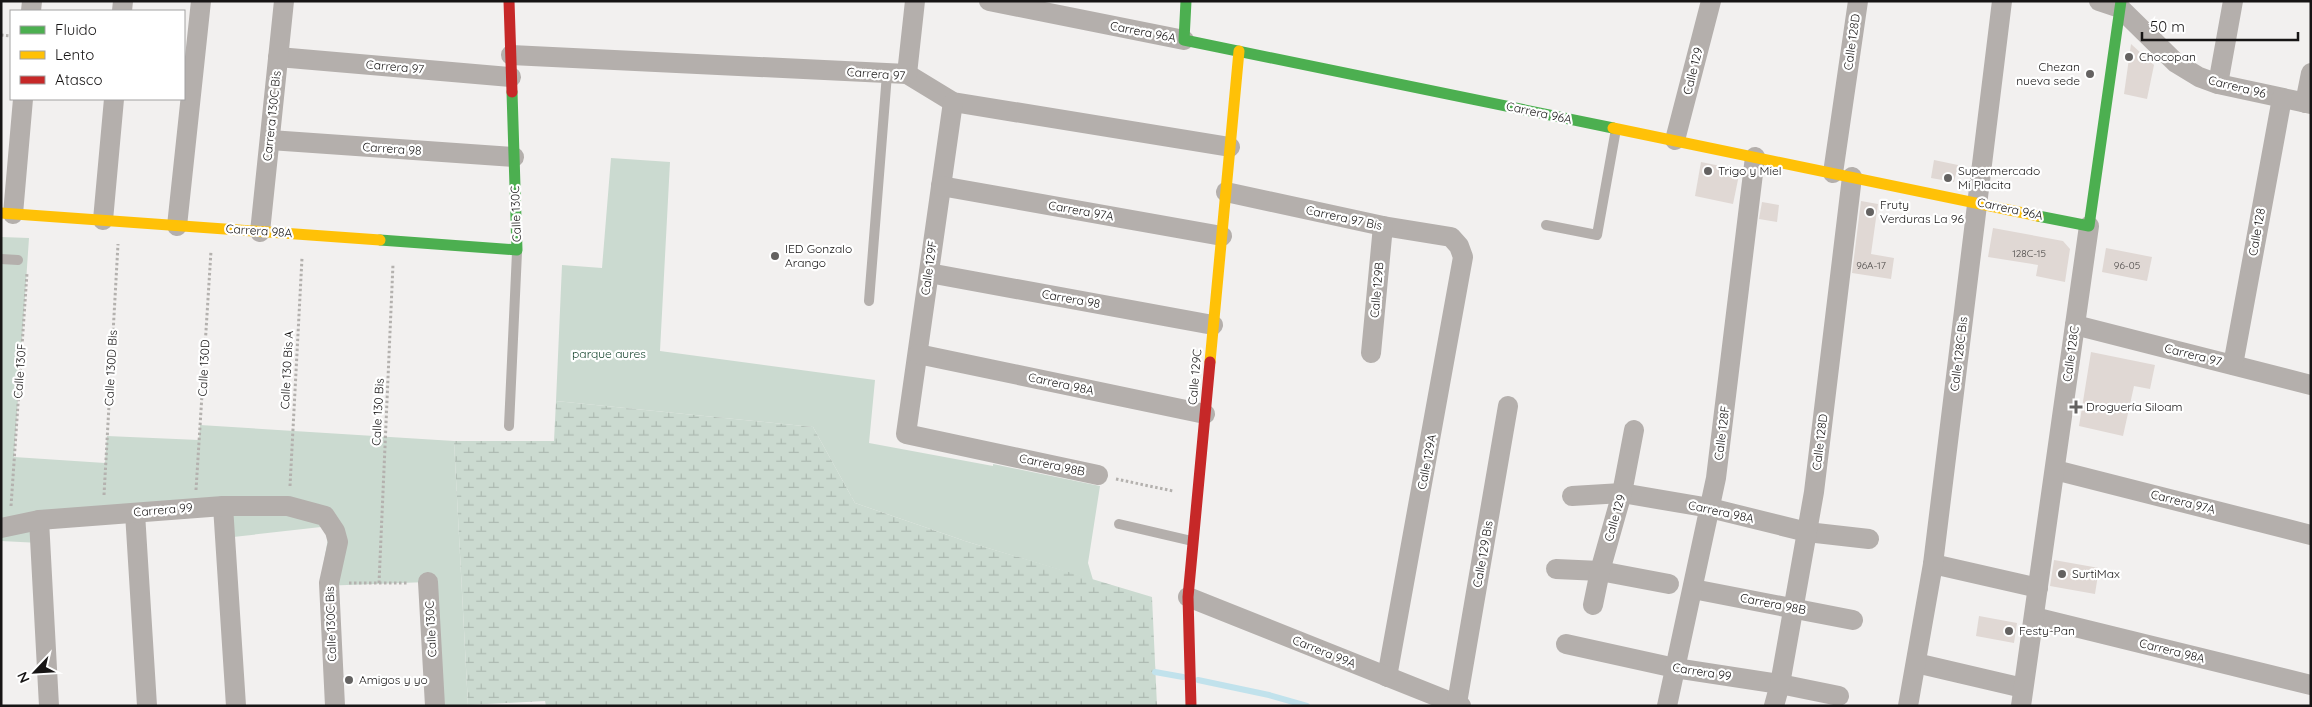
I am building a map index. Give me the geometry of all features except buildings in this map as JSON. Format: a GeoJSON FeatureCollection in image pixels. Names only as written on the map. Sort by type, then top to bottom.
{"type":"FeatureCollection","features":[{"type":"Feature","properties":{"kind":"street"},"geometry":{"type":"LineString","coordinates":[[177,226],[201,1]]}},
{"type":"Feature","properties":{"kind":"street","name":"Carrera 130C Bis"},"geometry":{"type":"LineString","coordinates":[[260,232],[284,1]]}},
{"type":"Feature","properties":{"kind":"street","name":"Calle 130C"},"geometry":{"type":"LineString","coordinates":[[509,1],[517,250]]}},
{"type":"Feature","properties":{"kind":"street"},"geometry":{"type":"LineString","coordinates":[[897,74],[915,1]]}},
{"type":"Feature","properties":{"kind":"street","name":"Carrera 96A"},"geometry":{"type":"LineString","coordinates":[[989,1],[1076,10],[1184,40],[2089,226]]}},
{"type":"Feature","properties":{"kind":"street"},"geometry":{"type":"LineString","coordinates":[[1184,40],[1186,1]]}},
{"type":"Feature","properties":{"kind":"street","name":"Calle 129"},"geometry":{"type":"LineString","coordinates":[[1675,140],[1711,1]]}},
{"type":"Feature","properties":{"kind":"street","name":"Calle 128D"},"geometry":{"type":"LineString","coordinates":[[1774,706],[1794,608],[1815,482],[1858,1]]}},
{"type":"Feature","properties":{"kind":"street","name":"Calle 128C Bis"},"geometry":{"type":"LineString","coordinates":[[1908,706],[1933,564],[2002,1]]}},
{"type":"Feature","properties":{"kind":"street","name":"Carrera 96"},"geometry":{"type":"LineString","coordinates":[[2099,1],[2121,4],[2176,63],[2199,77],[2218,84],[2308,104]]}},
{"type":"Feature","properties":{"kind":"street"},"geometry":{"type":"LineString","coordinates":[[2218,84],[2233,1]]}},
{"type":"Feature","properties":{"kind":"street","name":"Calle 128C"},"geometry":{"type":"LineString","coordinates":[[2022,697],[2121,4]]}},
{"type":"Feature","properties":{"kind":"street","name":"Calle 129C"},"geometry":{"type":"LineString","coordinates":[[1191,706],[1188,597],[1239,51]]}},
{"type":"Feature","properties":{"kind":"street","name":"Carrera 97"},"geometry":{"type":"LineString","coordinates":[[511,55],[897,74],[953,102],[1230,148]]}},
{"type":"Feature","properties":{"kind":"street","name":"Carrera 97"},"geometry":{"type":"LineString","coordinates":[[278,57],[511,77]]}},
{"type":"Feature","properties":{"kind":"street"},"geometry":{"type":"LineString","coordinates":[[2308,104],[2311,73]]}},
{"type":"Feature","properties":{"kind":"street","name":"Calle 128"},"geometry":{"type":"LineString","coordinates":[[2233,365],[2282,98]]}},
{"type":"Feature","properties":{"kind":"street"},"geometry":{"type":"LineString","coordinates":[[7,213],[24,100]]}},
{"type":"Feature","properties":{"kind":"street"},"geometry":{"type":"LineString","coordinates":[[111,220],[114,100]]}},
{"type":"Feature","properties":{"kind":"street","name":"Calle 129F"},"geometry":{"type":"LineString","coordinates":[[906,434],[953,102]]}},
{"type":"Feature","properties":{"kind":"street","name":"Carrera 98"},"geometry":{"type":"LineString","coordinates":[[270,140],[514,157]]}},
{"type":"Feature","properties":{"kind":"street","name":"Calle 128F"},"geometry":{"type":"LineString","coordinates":[[1667,706],[1716,478],[1755,157]]}},
{"type":"Feature","properties":{"kind":"street","name":"Carrera 97A"},"geometry":{"type":"LineString","coordinates":[[941,186],[1222,236]]}},
{"type":"Feature","properties":{"kind":"street","name":"Carrera 97 Bis"},"geometry":{"type":"LineString","coordinates":[[1226,192],[1383,226],[1451,237],[1459,246]]}},
{"type":"Feature","properties":{"kind":"street","name":"Carrera 98A"},"geometry":{"type":"LineString","coordinates":[[7,213],[517,250]]}},
{"type":"Feature","properties":{"kind":"street","name":"Calle 129B"},"geometry":{"type":"LineString","coordinates":[[1371,353],[1383,226]]}},
{"type":"Feature","properties":{"kind":"street","name":"Calle 129A"},"geometry":{"type":"LineString","coordinates":[[1386,678],[1462,273],[1463,257],[1459,246]]}},
{"type":"Feature","properties":{"kind":"street","name":"Carrera 98"},"geometry":{"type":"LineString","coordinates":[[929,273],[1213,325]]}},
{"type":"Feature","properties":{"kind":"street","name":"Carrera 97"},"geometry":{"type":"LineString","coordinates":[[2075,325],[2311,386]]}},
{"type":"Feature","properties":{"kind":"street","name":"Carrera 98A"},"geometry":{"type":"LineString","coordinates":[[918,354],[1205,414]]}},
{"type":"Feature","properties":{"kind":"street","name":"Calle 129 Bis"},"geometry":{"type":"LineString","coordinates":[[1459,705],[1508,406]]}},
{"type":"Feature","properties":{"kind":"street","name":"Calle 129"},"geometry":{"type":"LineString","coordinates":[[1593,605],[1600,571],[1622,494],[1634,430]]}},
{"type":"Feature","properties":{"kind":"street","name":"Carrera 98B"},"geometry":{"type":"LineString","coordinates":[[906,434],[1098,475]]}},
{"type":"Feature","properties":{"kind":"street","name":"Carrera 97A"},"geometry":{"type":"LineString","coordinates":[[2055,470],[2311,535]]}},
{"type":"Feature","properties":{"kind":"street","name":"Carrera 98A"},"geometry":{"type":"LineString","coordinates":[[1572,496],[1622,494],[1710,508],[1807,532],[1869,539]]}},
{"type":"Feature","properties":{"kind":"street"},"geometry":{"type":"LineString","coordinates":[[222,506],[236,706]]}},
{"type":"Feature","properties":{"kind":"street","name":"Carrera 99"},"geometry":{"type":"LineString","coordinates":[[5,527],[39,520],[222,506],[288,506],[325,516]]}},
{"type":"Feature","properties":{"kind":"street"},"geometry":{"type":"LineString","coordinates":[[134,513],[147,706]]}},
{"type":"Feature","properties":{"kind":"street","name":"Calle 130C Bis"},"geometry":{"type":"LineString","coordinates":[[325,516],[335,531],[338,542],[329,583],[335,706]]}},
{"type":"Feature","properties":{"kind":"street"},"geometry":{"type":"LineString","coordinates":[[39,520],[50,706]]}},
{"type":"Feature","properties":{"kind":"street"},"geometry":{"type":"LineString","coordinates":[[1933,564],[2038,588]]}},
{"type":"Feature","properties":{"kind":"street"},"geometry":{"type":"LineString","coordinates":[[1556,569],[1600,571],[1669,584]]}},
{"type":"Feature","properties":{"kind":"street","name":"Calle 130C"},"geometry":{"type":"LineString","coordinates":[[428,582],[435,706]]}},
{"type":"Feature","properties":{"kind":"street","name":"Carrera 98B"},"geometry":{"type":"LineString","coordinates":[[1692,589],[1853,620]]}},
{"type":"Feature","properties":{"kind":"street","name":"Carrera 99A"},"geometry":{"type":"LineString","coordinates":[[1188,597],[1386,678],[1459,705]]}},
{"type":"Feature","properties":{"kind":"street","name":"Carrera 98A"},"geometry":{"type":"LineString","coordinates":[[2034,617],[2311,685]]}},
{"type":"Feature","properties":{"kind":"street","name":"Carrera 99"},"geometry":{"type":"LineString","coordinates":[[1566,644],[1676,668],[1780,684],[1839,696]]}},
{"type":"Feature","properties":{"kind":"street"},"geometry":{"type":"LineString","coordinates":[[1916,663],[2022,697]]}},
{"type":"Feature","properties":{"kind":"lane"},"geometry":{"type":"LineString","coordinates":[[869,301],[897,74]]}},
{"type":"Feature","properties":{"kind":"lane"},"geometry":{"type":"LineString","coordinates":[[1546,225],[1597,235],[1616,128]]}},
{"type":"Feature","properties":{"kind":"lane","name":"Calle 130C"},"geometry":{"type":"LineString","coordinates":[[509,426],[517,250]]}},
{"type":"Feature","properties":{"kind":"lane"},"geometry":{"type":"LineString","coordinates":[[1,259],[18,260]]}},
{"type":"Feature","properties":{"kind":"lane"},"geometry":{"type":"LineString","coordinates":[[1119,524],[1193,541]]}},
{"type":"Feature","properties":{"kind":"path","name":"Calle 130D Bis"},"geometry":{"type":"LineString","coordinates":[[103,515],[111,220]]}},
{"type":"Feature","properties":{"kind":"path","name":"Calle 130D"},"geometry":{"type":"LineString","coordinates":[[195,508],[212,228]]}},
{"type":"Feature","properties":{"kind":"path","name":"Calle 130 Bis A"},"geometry":{"type":"LineString","coordinates":[[288,506],[304,234]]}},
{"type":"Feature","properties":{"kind":"path","name":"Calle 130 Bis"},"geometry":{"type":"LineString","coordinates":[[379,584],[394,241]]}},
{"type":"Feature","properties":{"kind":"path","name":"Calle 130F"},"geometry":{"type":"LineString","coordinates":[[5,527],[27,268]]}},
{"type":"Feature","properties":{"kind":"path","name":"Carrera 98B"},"geometry":{"type":"LineString","coordinates":[[1098,475],[1197,496]]}},
{"type":"Feature","properties":{"kind":"path"},"geometry":{"type":"LineString","coordinates":[[329,583],[379,584],[428,582]]}},
{"type":"Feature","properties":{"kind":"green space","name":"parque aures"},"geometry":{"type":"Polygon","coordinates":[[[611,158],[670,162],[660,351],[875,380],[869,443],[993,466],[993,464],[1100,486],[1088,563],[1093,580],[968,542],[855,503],[813,427],[556,401],[562,265],[602,268],[611,158]]]}},
{"type":"Feature","properties":{"kind":"green space"},"geometry":{"type":"Polygon","coordinates":[[[1,237],[29,238],[14,457],[105,463],[107,436],[199,440],[200,425],[454,441],[468,706],[435,706],[428,582],[320,586],[330,526],[224,538],[223,506],[39,520],[40,543],[1,541],[1,237]]]}},
{"type":"Feature","properties":{"kind":"green space"},"geometry":{"type":"Polygon","coordinates":[[[556,401],[813,427],[855,503],[968,542],[1152,597],[1157,706],[546,706],[545,701],[468,705],[454,441],[554,441],[556,401]]]}},
{"type":"Feature","properties":{"kind":"waterway"},"geometry":{"type":"LineString","coordinates":[[1155,672],[1183,677]]}},
{"type":"Feature","properties":{"kind":"waterway"},"geometry":{"type":"LineString","coordinates":[[1198,680],[1269,695],[1307,706]]}},
{"type":"Feature","properties":{"kind":"traffic: fast"},"geometry":{"type":"LineString","coordinates":[[1186,1],[1184,40],[1613,128]]}},
{"type":"Feature","properties":{"kind":"traffic: fast"},"geometry":{"type":"LineString","coordinates":[[2038,216],[2089,226],[2121,1]]}},
{"type":"Feature","properties":{"kind":"traffic: fast"},"geometry":{"type":"LineString","coordinates":[[380,240],[517,250],[512,92]]}},
{"type":"Feature","properties":{"kind":"traffic: slow"},"geometry":{"type":"LineString","coordinates":[[1210,362],[1239,51]]}},
{"type":"Feature","properties":{"kind":"traffic: slow"},"geometry":{"type":"LineString","coordinates":[[1613,128],[2038,216]]}},
{"type":"Feature","properties":{"kind":"traffic: slow"},"geometry":{"type":"LineString","coordinates":[[1,213],[380,240]]}},
{"type":"Feature","properties":{"kind":"traffic: jam"},"geometry":{"type":"LineString","coordinates":[[509,1],[512,92]]}},
{"type":"Feature","properties":{"kind":"traffic: jam"},"geometry":{"type":"LineString","coordinates":[[1191,706],[1188,597],[1210,362]]}},
{"type":"Feature","properties":{"kind":"place","name":"Chocopan"},"geometry":{"type":"Point","coordinates":[2129,57]}},
{"type":"Feature","properties":{"kind":"place","name":"Chezan nueva sede"},"geometry":{"type":"Point","coordinates":[2090,74]}},
{"type":"Feature","properties":{"kind":"place","name":"Trigo y Miel"},"geometry":{"type":"Point","coordinates":[1708,171]}},
{"type":"Feature","properties":{"kind":"place","name":"Supermercado Mi Placita"},"geometry":{"type":"Point","coordinates":[1948,178]}},
{"type":"Feature","properties":{"kind":"place","name":"Fruty Verduras La 96"},"geometry":{"type":"Point","coordinates":[1870,212]}},
{"type":"Feature","properties":{"kind":"place","name":"IED Gonzalo Arango"},"geometry":{"type":"Point","coordinates":[775,256]}},
{"type":"Feature","properties":{"kind":"place","name":"Droguería Siloam"},"geometry":{"type":"Point","coordinates":[2076,407]}},
{"type":"Feature","properties":{"kind":"place","name":"SurtiMax"},"geometry":{"type":"Point","coordinates":[2062,574]}},
{"type":"Feature","properties":{"kind":"place","name":"Festy-Pan"},"geometry":{"type":"Point","coordinates":[2009,631]}},
{"type":"Feature","properties":{"kind":"place","name":"Amigos y yo"},"geometry":{"type":"Point","coordinates":[349,680]}}]}
